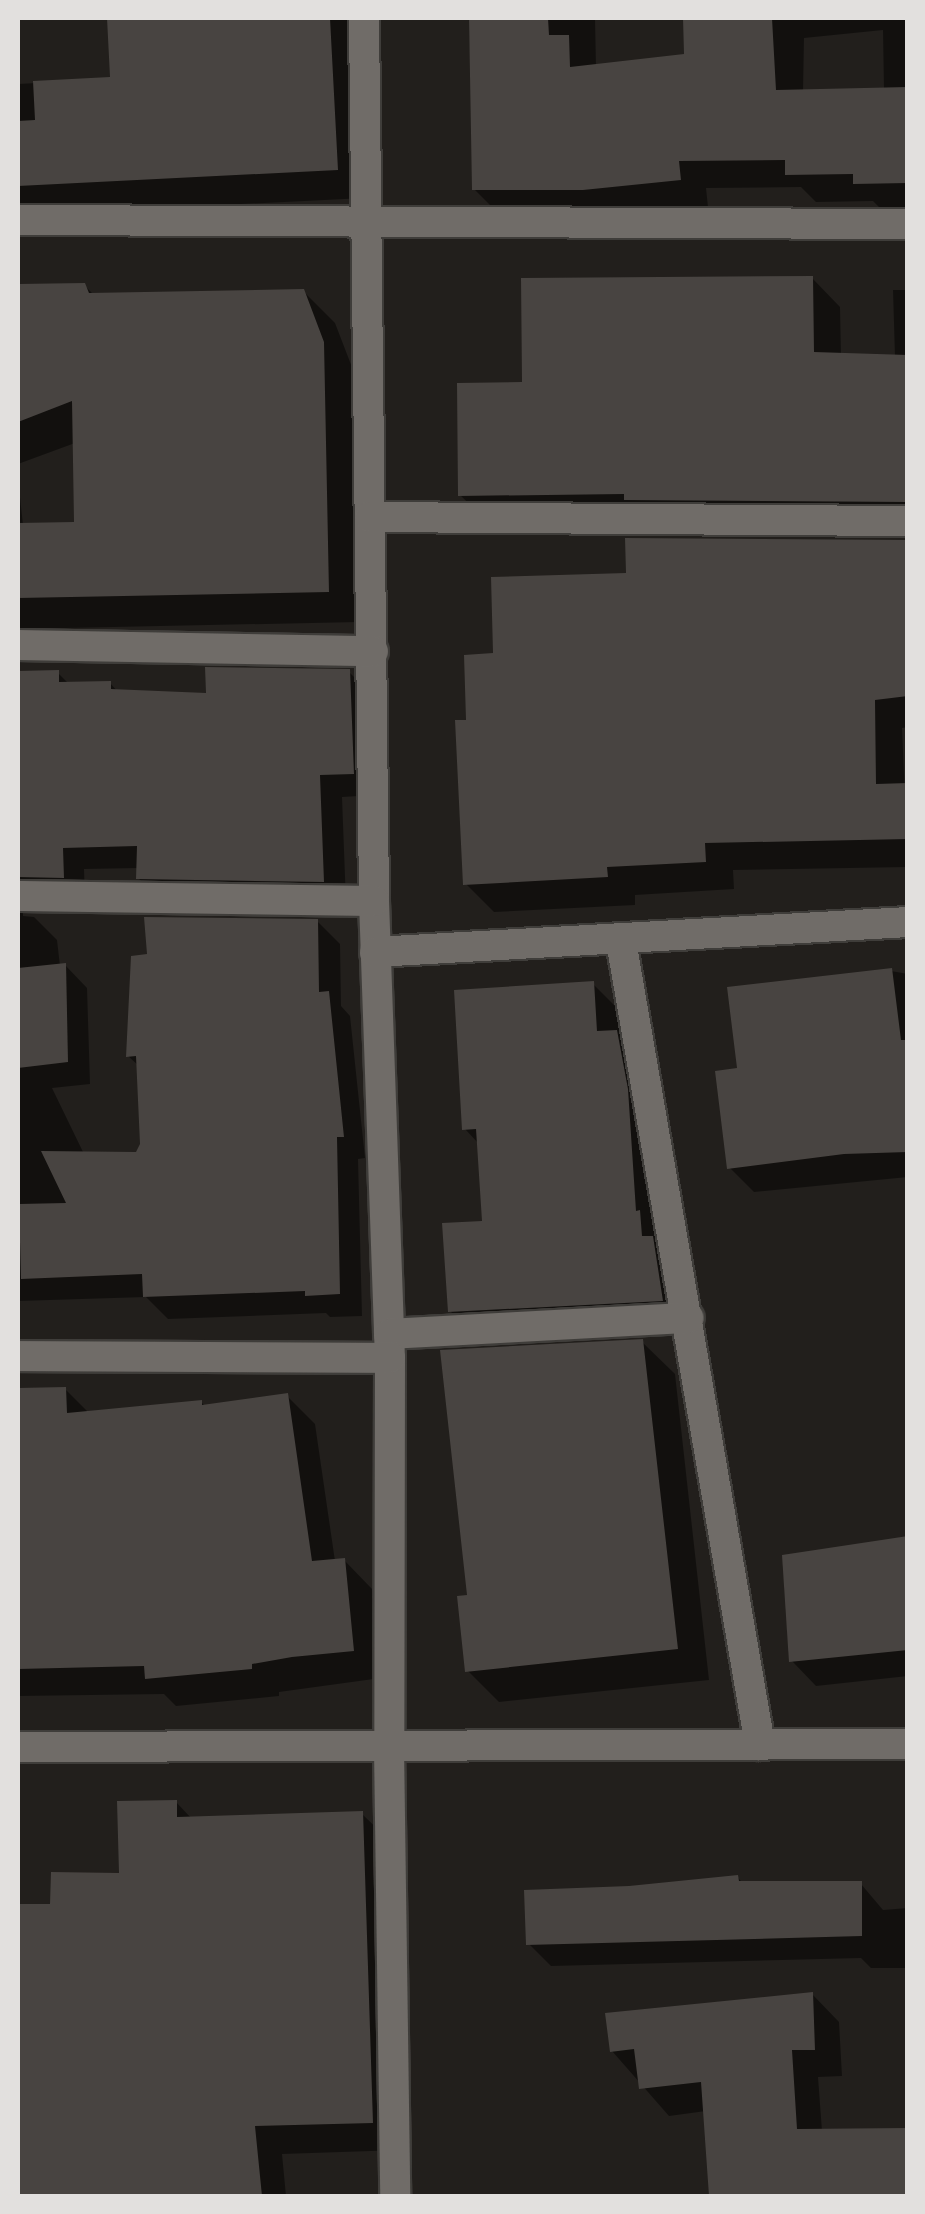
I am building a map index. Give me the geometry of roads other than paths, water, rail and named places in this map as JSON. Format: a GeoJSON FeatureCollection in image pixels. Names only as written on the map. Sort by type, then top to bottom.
{"type":"FeatureCollection","features":[{"type":"Feature","properties":{"kind":"street"},"geometry":{"type":"LineString","coordinates":[[364,18],[374,902],[390,1346],[389,1747],[395,2196]]}},
{"type":"Feature","properties":{"kind":"street"},"geometry":{"type":"LineString","coordinates":[[18,220],[908,224]]}},
{"type":"Feature","properties":{"kind":"street"},"geometry":{"type":"LineString","coordinates":[[370,518],[908,521]]}},
{"type":"Feature","properties":{"kind":"street"},"geometry":{"type":"LineString","coordinates":[[18,645],[373,651]]}},
{"type":"Feature","properties":{"kind":"street"},"geometry":{"type":"LineString","coordinates":[[18,896],[374,902]]}},
{"type":"Feature","properties":{"kind":"street"},"geometry":{"type":"LineString","coordinates":[[376,952],[621,942],[908,922]]}},
{"type":"Feature","properties":{"kind":"street"},"geometry":{"type":"LineString","coordinates":[[621,942],[760,1745]]}},
{"type":"Feature","properties":{"kind":"street"},"geometry":{"type":"LineString","coordinates":[[18,1356],[390,1346],[689,1318]]}},
{"type":"Feature","properties":{"kind":"street"},"geometry":{"type":"LineString","coordinates":[[18,1747],[908,1744]]}}]}
